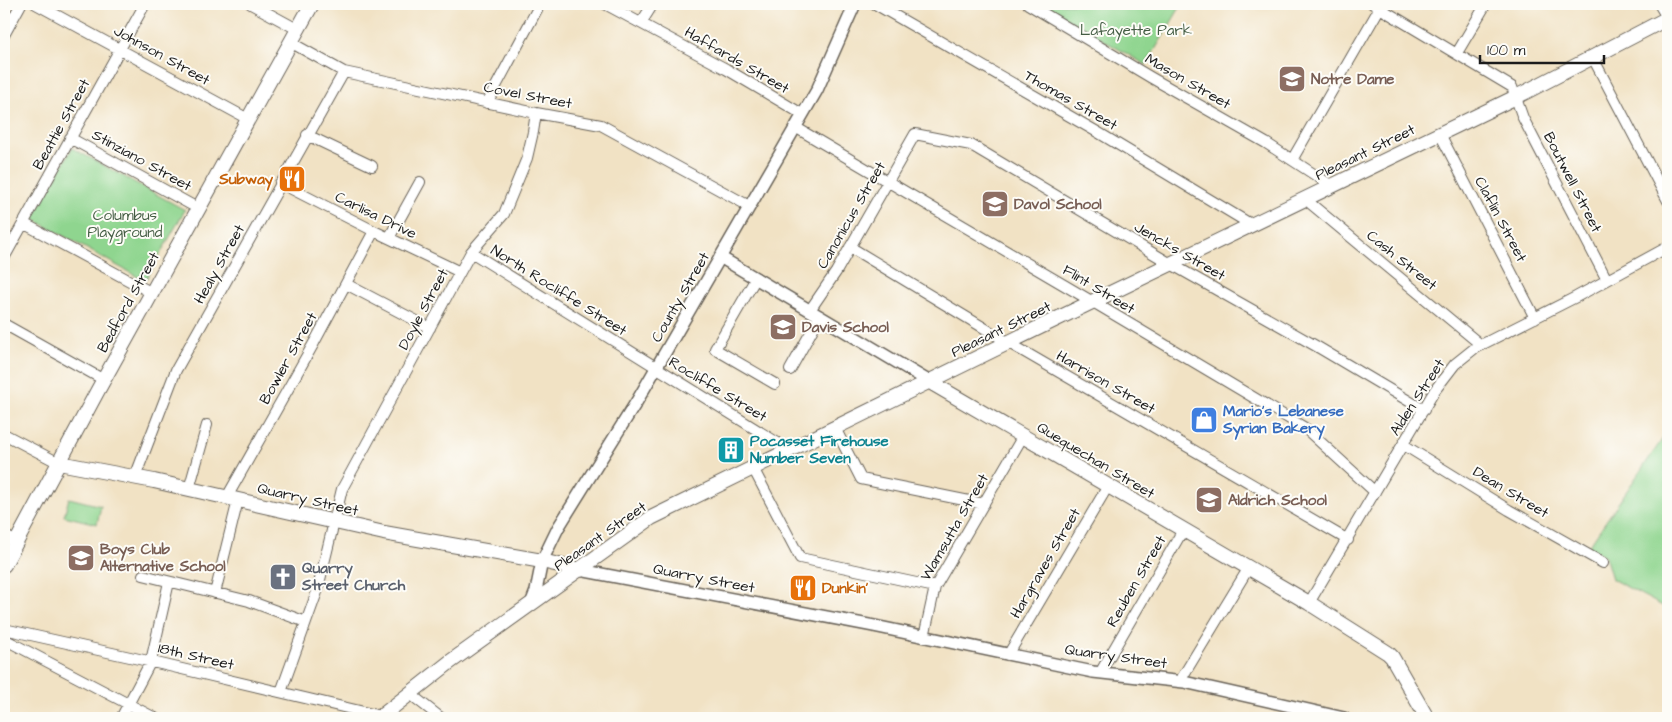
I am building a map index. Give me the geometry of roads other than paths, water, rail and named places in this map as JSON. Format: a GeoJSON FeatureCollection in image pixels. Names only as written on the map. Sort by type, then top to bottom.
{"type":"FeatureCollection","features":[{"type":"Feature","properties":{"kind":"main road","name":"Bedford Street"},"geometry":{"type":"LineString","coordinates":[[4,565],[312,4]]}},
{"type":"Feature","properties":{"kind":"main road","name":"Pleasant Street"},"geometry":{"type":"LineString","coordinates":[[380,717],[409,693],[651,518],[1516,97],[1668,19]]}},
{"type":"Feature","properties":{"kind":"main road","name":"Quequechan Street"},"geometry":{"type":"LineString","coordinates":[[930,382],[1309,604],[1390,654],[1427,718]]}},
{"type":"Feature","properties":{"kind":"main road","name":"Quarry Street"},"geometry":{"type":"LineString","coordinates":[[59,463],[134,477],[384,533],[542,561],[580,570]]}},
{"type":"Feature","properties":{"kind":"street"},"geometry":{"type":"LineString","coordinates":[[4,35],[21,4]]}},
{"type":"Feature","properties":{"kind":"street","name":"Johnson Street"},"geometry":{"type":"LineString","coordinates":[[36,4],[248,119]]}},
{"type":"Feature","properties":{"kind":"street","name":"Beattie Street"},"geometry":{"type":"LineString","coordinates":[[4,258],[144,4]]}},
{"type":"Feature","properties":{"kind":"street"},"geometry":{"type":"LineString","coordinates":[[251,4],[297,29]]}},
{"type":"Feature","properties":{"kind":"street"},"geometry":{"type":"LineString","coordinates":[[487,102],[540,4]]}},
{"type":"Feature","properties":{"kind":"street","name":"Haffards Street"},"geometry":{"type":"LineString","coordinates":[[605,4],[726,69],[802,114]]}},
{"type":"Feature","properties":{"kind":"street"},"geometry":{"type":"LineString","coordinates":[[641,23],[653,4]]}},
{"type":"Feature","properties":{"kind":"street","name":"County Street"},"geometry":{"type":"LineString","coordinates":[[531,604],[536,591],[542,561],[558,528],[656,369],[795,128],[828,67],[855,4]]}},
{"type":"Feature","properties":{"kind":"street","name":"Thomas Street"},"geometry":{"type":"LineString","coordinates":[[875,4],[1252,224]]}},
{"type":"Feature","properties":{"kind":"street","name":"Mason Street"},"geometry":{"type":"LineString","coordinates":[[1028,4],[1292,160],[1332,186]]}},
{"type":"Feature","properties":{"kind":"street"},"geometry":{"type":"LineString","coordinates":[[1457,54],[1486,4]]}},
{"type":"Feature","properties":{"kind":"street"},"geometry":{"type":"LineString","coordinates":[[1659,4],[1668,19]]}},
{"type":"Feature","properties":{"kind":"street"},"geometry":{"type":"LineString","coordinates":[[1292,160],[1378,5],[1512,87],[1516,97]]}},
{"type":"Feature","properties":{"kind":"street","name":"Covel Street"},"geometry":{"type":"LineString","coordinates":[[290,42],[344,72],[601,125],[750,206]]}},
{"type":"Feature","properties":{"kind":"street"},"geometry":{"type":"LineString","coordinates":[[1593,58],[1668,201]]}},
{"type":"Feature","properties":{"kind":"street","name":"Healy Street"},"geometry":{"type":"LineString","coordinates":[[134,477],[176,370],[344,72]]}},
{"type":"Feature","properties":{"kind":"street","name":"Boutwell Street"},"geometry":{"type":"LineString","coordinates":[[1516,97],[1523,118],[1607,280]]}},
{"type":"Feature","properties":{"kind":"street","name":"Doyle Street"},"geometry":{"type":"LineString","coordinates":[[281,692],[317,592],[342,488],[471,252],[504,214],[527,158],[536,113]]}},
{"type":"Feature","properties":{"kind":"street","name":"Flint Street"},"geometry":{"type":"LineString","coordinates":[[795,128],[1305,428],[1375,492]]}},
{"type":"Feature","properties":{"kind":"street","name":"Canonicus Street"},"geometry":{"type":"LineString","coordinates":[[790,370],[815,313],[850,247],[915,134]]}},
{"type":"Feature","properties":{"kind":"street","name":"Jencks Street"},"geometry":{"type":"LineString","coordinates":[[915,134],[971,145],[1171,264],[1424,410]]}},
{"type":"Feature","properties":{"kind":"street","name":"Claflin Street"},"geometry":{"type":"LineString","coordinates":[[1440,134],[1536,318]]}},
{"type":"Feature","properties":{"kind":"street"},"geometry":{"type":"LineString","coordinates":[[307,135],[372,166]]}},
{"type":"Feature","properties":{"kind":"street","name":"Stinziano Street"},"geometry":{"type":"LineString","coordinates":[[70,138],[199,209]]}},
{"type":"Feature","properties":{"kind":"street"},"geometry":{"type":"LineString","coordinates":[[389,238],[420,182]]}},
{"type":"Feature","properties":{"kind":"street","name":"Carlisa Drive"},"geometry":{"type":"LineString","coordinates":[[280,183],[460,272]]}},
{"type":"Feature","properties":{"kind":"street","name":"Cash Street"},"geometry":{"type":"LineString","coordinates":[[1305,199],[1481,345]]}},
{"type":"Feature","properties":{"kind":"street"},"geometry":{"type":"LineString","coordinates":[[23,223],[152,293]]}},
{"type":"Feature","properties":{"kind":"street","name":"Bowler Street"},"geometry":{"type":"LineString","coordinates":[[215,593],[233,499],[374,231]]}},
{"type":"Feature","properties":{"kind":"street","name":"Harrison Street"},"geometry":{"type":"LineString","coordinates":[[850,247],[1009,343],[1348,540]]}},
{"type":"Feature","properties":{"kind":"street","name":"Alden Street"},"geometry":{"type":"LineString","coordinates":[[1309,604],[1435,390],[1451,368],[1464,355],[1668,247]]}},
{"type":"Feature","properties":{"kind":"street","name":"North Rocliffe Street"},"geometry":{"type":"LineString","coordinates":[[471,252],[656,369]]}},
{"type":"Feature","properties":{"kind":"street","name":"Quequechan Street"},"geometry":{"type":"LineString","coordinates":[[720,257],[930,382]]}},
{"type":"Feature","properties":{"kind":"street"},"geometry":{"type":"LineString","coordinates":[[756,278],[715,349],[775,384]]}},
{"type":"Feature","properties":{"kind":"street"},"geometry":{"type":"LineString","coordinates":[[346,284],[430,328]]}},
{"type":"Feature","properties":{"kind":"street"},"geometry":{"type":"LineString","coordinates":[[4,324],[104,380]]}},
{"type":"Feature","properties":{"kind":"street","name":"Rocliffe Street"},"geometry":{"type":"LineString","coordinates":[[656,369],[789,450]]}},
{"type":"Feature","properties":{"kind":"street"},"geometry":{"type":"LineString","coordinates":[[189,489],[207,425]]}},
{"type":"Feature","properties":{"kind":"street"},"geometry":{"type":"LineString","coordinates":[[836,428],[861,479],[984,504]]}},
{"type":"Feature","properties":{"kind":"street"},"geometry":{"type":"LineString","coordinates":[[4,434],[59,463]]}},
{"type":"Feature","properties":{"kind":"street","name":"Wamsutta Street"},"geometry":{"type":"LineString","coordinates":[[924,637],[936,587],[1023,436]]}},
{"type":"Feature","properties":{"kind":"street","name":"Dean Street"},"geometry":{"type":"LineString","coordinates":[[1404,445],[1509,510],[1603,563]]}},
{"type":"Feature","properties":{"kind":"street"},"geometry":{"type":"LineString","coordinates":[[753,468],[800,558],[936,587]]}},
{"type":"Feature","properties":{"kind":"street","name":"Hargraves Street"},"geometry":{"type":"LineString","coordinates":[[1008,655],[1108,486]]}},
{"type":"Feature","properties":{"kind":"street","name":"Reuben Street"},"geometry":{"type":"LineString","coordinates":[[1100,673],[1183,530]]}},
{"type":"Feature","properties":{"kind":"street"},"geometry":{"type":"LineString","coordinates":[[4,535],[16,542]]}},
{"type":"Feature","properties":{"kind":"street"},"geometry":{"type":"LineString","coordinates":[[1180,681],[1248,569]]}},
{"type":"Feature","properties":{"kind":"street","name":"Quarry Street"},"geometry":{"type":"LineString","coordinates":[[580,570],[1100,673],[1180,681],[1344,718]]}},
{"type":"Feature","properties":{"kind":"street"},"geometry":{"type":"LineString","coordinates":[[143,575],[249,601],[306,622]]}},
{"type":"Feature","properties":{"kind":"street"},"geometry":{"type":"LineString","coordinates":[[121,718],[151,661],[169,582]]}},
{"type":"Feature","properties":{"kind":"street","name":"18th Street"},"geometry":{"type":"LineString","coordinates":[[4,629],[151,661],[380,717]]}},
{"type":"Feature","properties":{"kind":"street"},"geometry":{"type":"LineString","coordinates":[[4,639],[155,718]]}},
{"type":"Feature","properties":{"kind":"street"},"geometry":{"type":"LineString","coordinates":[[409,693],[441,718]]}},
{"type":"Feature","properties":{"kind":"place","name":"Notre Dame"},"geometry":{"type":"Point","coordinates":[1292,79]}},
{"type":"Feature","properties":{"kind":"place","name":"Subway"},"geometry":{"type":"Point","coordinates":[292,179]}},
{"type":"Feature","properties":{"kind":"place","name":"Davol School"},"geometry":{"type":"Point","coordinates":[995,204]}},
{"type":"Feature","properties":{"kind":"place","name":"Davis School"},"geometry":{"type":"Point","coordinates":[783,327]}},
{"type":"Feature","properties":{"kind":"place","name":"Mario's Lebanese Syrian Bakery"},"geometry":{"type":"Point","coordinates":[1204,420]}},
{"type":"Feature","properties":{"kind":"place","name":"Pocasset Firehouse Number Seven"},"geometry":{"type":"Point","coordinates":[731,450]}},
{"type":"Feature","properties":{"kind":"place","name":"Aldrich School"},"geometry":{"type":"Point","coordinates":[1209,500]}},
{"type":"Feature","properties":{"kind":"place","name":"Boys Club Alternative School"},"geometry":{"type":"Point","coordinates":[81,558]}},
{"type":"Feature","properties":{"kind":"place","name":"Quarry Street Church"},"geometry":{"type":"Point","coordinates":[283,577]}},
{"type":"Feature","properties":{"kind":"place","name":"Dunkin'"},"geometry":{"type":"Point","coordinates":[803,588]}},
{"type":"Feature","properties":{"kind":"park label","name":"Lafayette Park"},"geometry":{"type":"Point","coordinates":[1136,30]}},
{"type":"Feature","properties":{"kind":"park label","name":"Columbus Playground"},"geometry":{"type":"Point","coordinates":[125,224]}}]}
